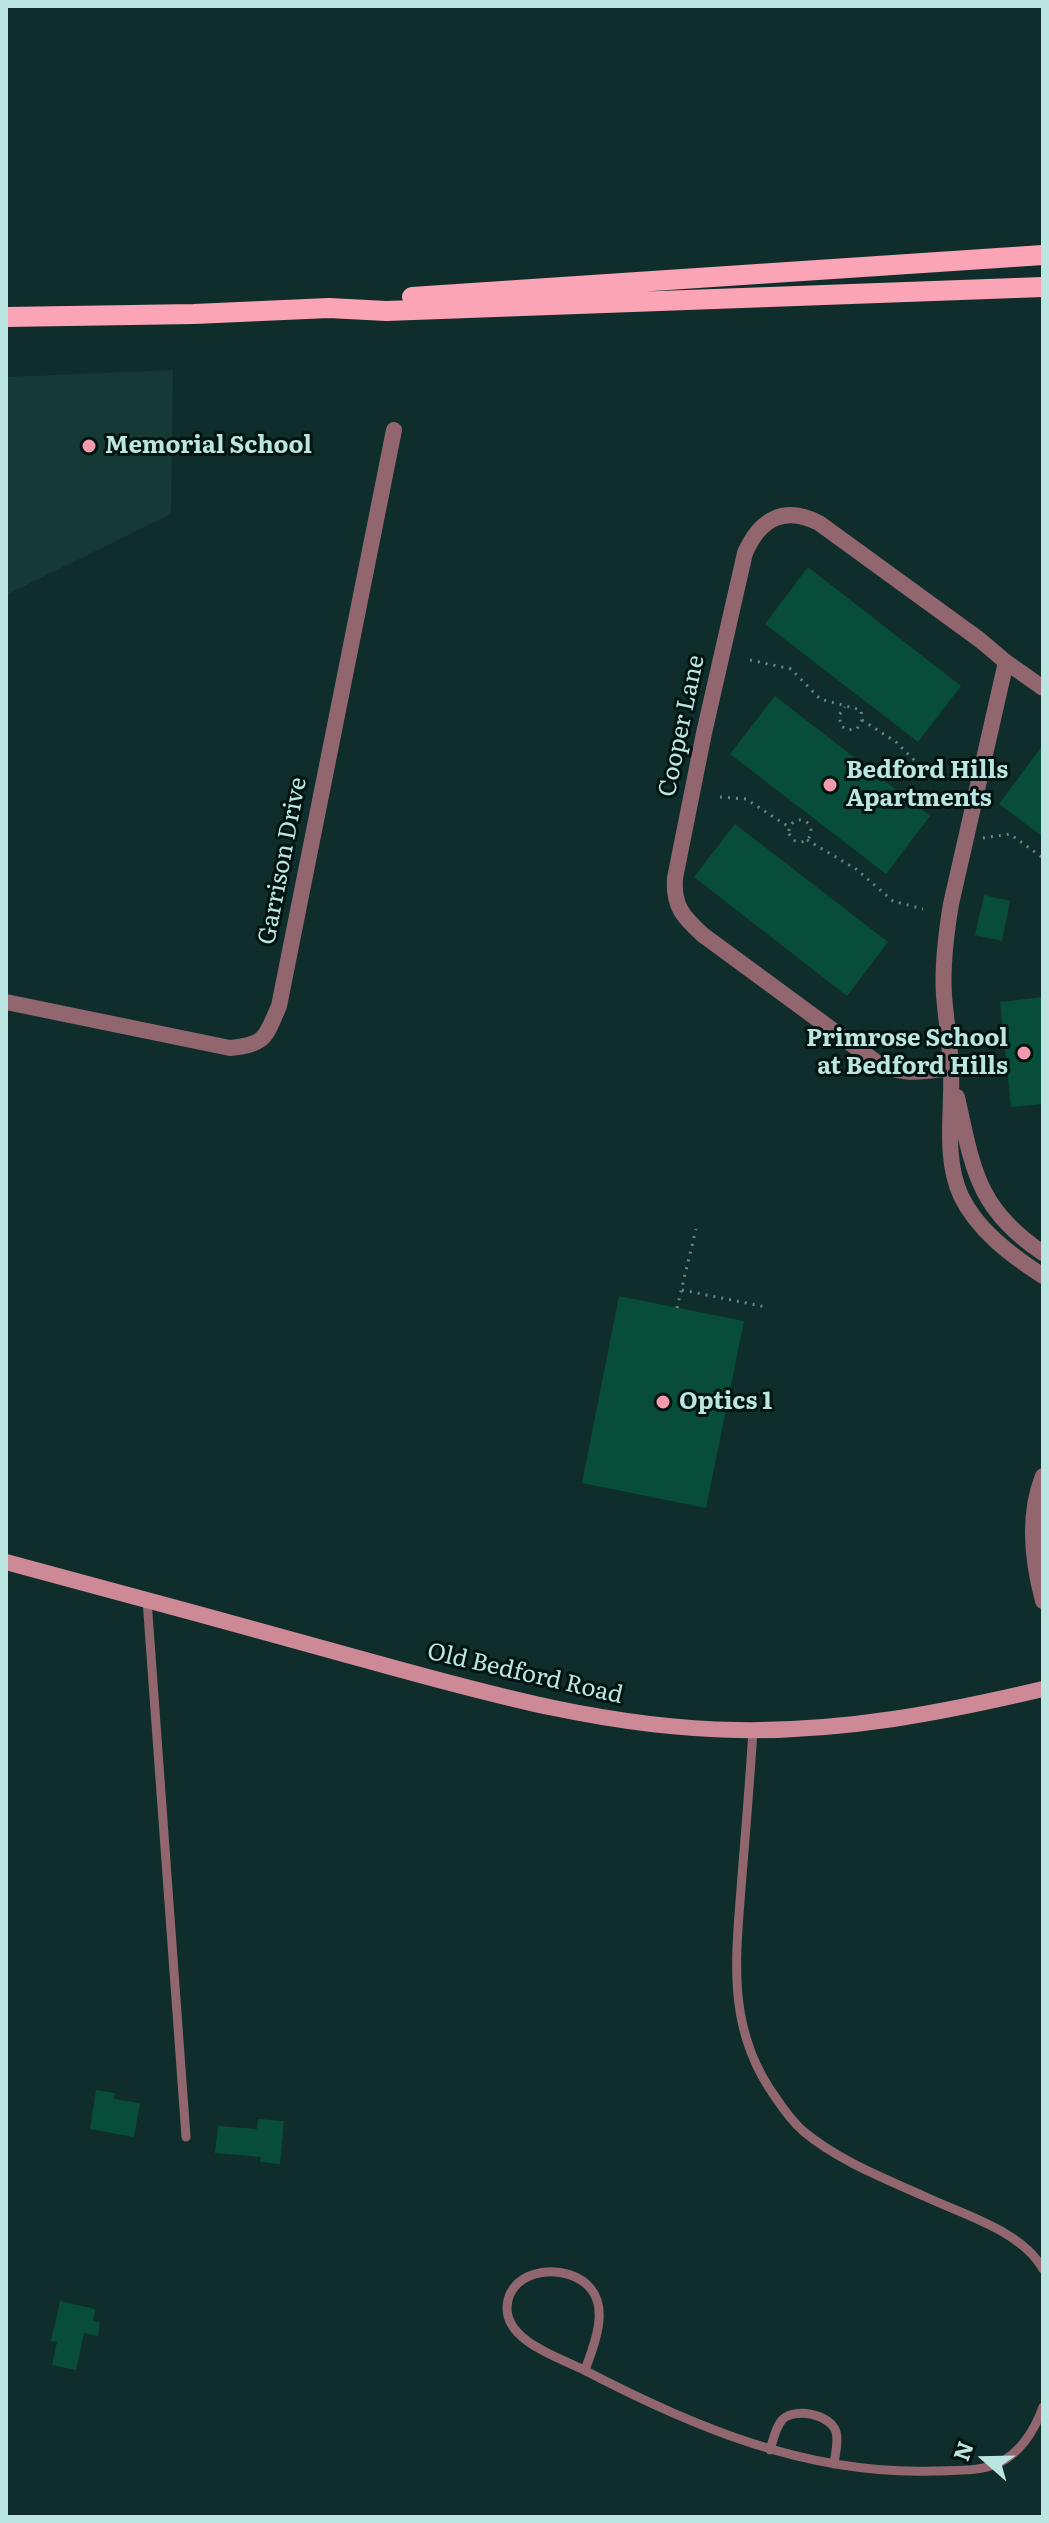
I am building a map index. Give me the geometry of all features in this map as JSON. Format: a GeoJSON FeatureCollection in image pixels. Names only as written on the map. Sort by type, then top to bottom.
{"type":"FeatureCollection","features":[{"type":"Feature","properties":{"kind":"main road"},"geometry":{"type":"LineString","coordinates":[[329,308],[395,298],[1043,255]]}},
{"type":"Feature","properties":{"kind":"main road"},"geometry":{"type":"LineString","coordinates":[[6,317],[329,308],[386,311],[1043,287]]}},
{"type":"Feature","properties":{"kind":"street","name":"Garrison Drive"},"geometry":{"type":"LineString","coordinates":[[6,1002],[230,1048],[255,1045],[267,1034],[279,1006],[394,430]]}},
{"type":"Feature","properties":{"kind":"street","name":"Cooper Lane"},"geometry":{"type":"LineString","coordinates":[[951,1068],[904,1073],[876,1062],[703,935],[680,910],[674,896],[701,747],[745,553],[759,528],[771,520],[795,514],[819,523],[1043,688]]}},
{"type":"Feature","properties":{"kind":"street"},"geometry":{"type":"LineString","coordinates":[[1006,662],[946,937],[944,993],[951,1068],[951,1155],[960,1194],[972,1215],[1025,1264],[1043,1276]]}},
{"type":"Feature","properties":{"kind":"street"},"geometry":{"type":"LineString","coordinates":[[951,1068],[972,1167],[979,1186],[998,1216],[1041,1246]]}},
{"type":"Feature","properties":{"kind":"street"},"geometry":{"type":"LineString","coordinates":[[1043,1476],[1032,1525],[1043,1601]]}},
{"type":"Feature","properties":{"kind":"street","name":"Old Bedford Road"},"geometry":{"type":"LineString","coordinates":[[6,1562],[539,1706],[604,1719],[670,1726],[801,1730],[931,1715],[1043,1689]]}},
{"type":"Feature","properties":{"kind":"lane"},"geometry":{"type":"LineString","coordinates":[[147,1600],[186,2137]]}},
{"type":"Feature","properties":{"kind":"lane"},"geometry":{"type":"LineString","coordinates":[[753,1730],[735,1971],[740,2016],[755,2064],[783,2109],[800,2129],[822,2146],[861,2168],[1014,2240],[1038,2260],[1043,2269]]}},
{"type":"Feature","properties":{"kind":"lane"},"geometry":{"type":"LineString","coordinates":[[585,2370],[599,2319],[594,2291],[582,2280],[569,2275],[540,2272],[523,2277],[512,2290],[507,2307],[510,2322],[520,2336],[640,2399],[701,2426],[770,2450],[834,2464],[915,2472],[970,2470],[999,2463],[1020,2448],[1038,2421],[1043,2407]]}},
{"type":"Feature","properties":{"kind":"lane"},"geometry":{"type":"LineString","coordinates":[[770,2450],[782,2420],[790,2415],[810,2415],[835,2427],[834,2464]]}},
{"type":"Feature","properties":{"kind":"path"},"geometry":{"type":"LineString","coordinates":[[750,660],[791,669],[820,699],[861,710],[862,720],[857,729],[848,730],[841,726],[839,715],[845,707]]}},
{"type":"Feature","properties":{"kind":"path"},"geometry":{"type":"LineString","coordinates":[[862,720],[896,742],[920,766],[952,778]]}},
{"type":"Feature","properties":{"kind":"path"},"geometry":{"type":"LineString","coordinates":[[720,797],[746,799],[789,827]]}},
{"type":"Feature","properties":{"kind":"path"},"geometry":{"type":"LineString","coordinates":[[800,818],[810,823],[811,833],[807,840],[797,843],[790,839],[789,827],[794,820],[800,818]]}},
{"type":"Feature","properties":{"kind":"path"},"geometry":{"type":"LineString","coordinates":[[979,838],[1010,834],[1043,858]]}},
{"type":"Feature","properties":{"kind":"path"},"geometry":{"type":"LineString","coordinates":[[807,840],[856,869],[893,901],[923,909]]}},
{"type":"Feature","properties":{"kind":"path"},"geometry":{"type":"LineString","coordinates":[[677,1308],[696,1229]]}},
{"type":"Feature","properties":{"kind":"path"},"geometry":{"type":"LineString","coordinates":[[682,1290],[766,1307]]}},
{"type":"Feature","properties":{"kind":"shaded area","name":"Memorial School"},"geometry":{"type":"Polygon","coordinates":[[[173,370],[171,514],[6,595],[6,377],[173,370]]]}},
{"type":"Feature","properties":{"kind":"building","name":"Bedford Hills Apartments"},"geometry":{"type":"Polygon","coordinates":[[[808,567],[961,686],[918,742],[765,624],[808,567]]]}},
{"type":"Feature","properties":{"kind":"building","name":"Bedford Hills Apartments"},"geometry":{"type":"Polygon","coordinates":[[[775,696],[930,816],[886,874],[730,754],[775,696]]]}},
{"type":"Feature","properties":{"kind":"building","name":"Bedford Hills Apartments"},"geometry":{"type":"Polygon","coordinates":[[[1043,745],[1043,837],[999,804],[1043,745]]]}},
{"type":"Feature","properties":{"kind":"building"},"geometry":{"type":"Polygon","coordinates":[[[735,824],[888,942],[847,996],[694,877],[735,824]]]}},
{"type":"Feature","properties":{"kind":"building"},"geometry":{"type":"Polygon","coordinates":[[[984,895],[1010,901],[1002,941],[975,935],[984,895]]]}},
{"type":"Feature","properties":{"kind":"building","name":"Primrose School at Bedford Hills"},"geometry":{"type":"Polygon","coordinates":[[[1043,997],[1043,1104],[1011,1107],[1000,1002],[1043,997]]]}},
{"type":"Feature","properties":{"kind":"building","name":"Optics 1"},"geometry":{"type":"Polygon","coordinates":[[[619,1296],[744,1321],[706,1508],[582,1483],[619,1296]]]}},
{"type":"Feature","properties":{"kind":"building"},"geometry":{"type":"Polygon","coordinates":[[[96,2090],[115,2093],[114,2099],[140,2103],[134,2137],[90,2129],[96,2090]]]}},
{"type":"Feature","properties":{"kind":"building"},"geometry":{"type":"Polygon","coordinates":[[[258,2119],[284,2121],[280,2164],[260,2162],[261,2157],[215,2153],[218,2126],[257,2129],[258,2119]]]}},
{"type":"Feature","properties":{"kind":"building"},"geometry":{"type":"Polygon","coordinates":[[[60,2301],[95,2309],[93,2321],[100,2322],[98,2336],[84,2333],[76,2370],[52,2365],[57,2342],[51,2341],[60,2301]]]}},
{"type":"Feature","properties":{"kind":"place","name":"Memorial School"},"geometry":{"type":"Point","coordinates":[89,446]}},
{"type":"Feature","properties":{"kind":"place","name":"Bedford Hills Apartments"},"geometry":{"type":"Point","coordinates":[830,785]}},
{"type":"Feature","properties":{"kind":"place","name":"Primrose School at Bedford Hills"},"geometry":{"type":"Point","coordinates":[1024,1053]}},
{"type":"Feature","properties":{"kind":"place","name":"Optics 1"},"geometry":{"type":"Point","coordinates":[663,1402]}}]}
